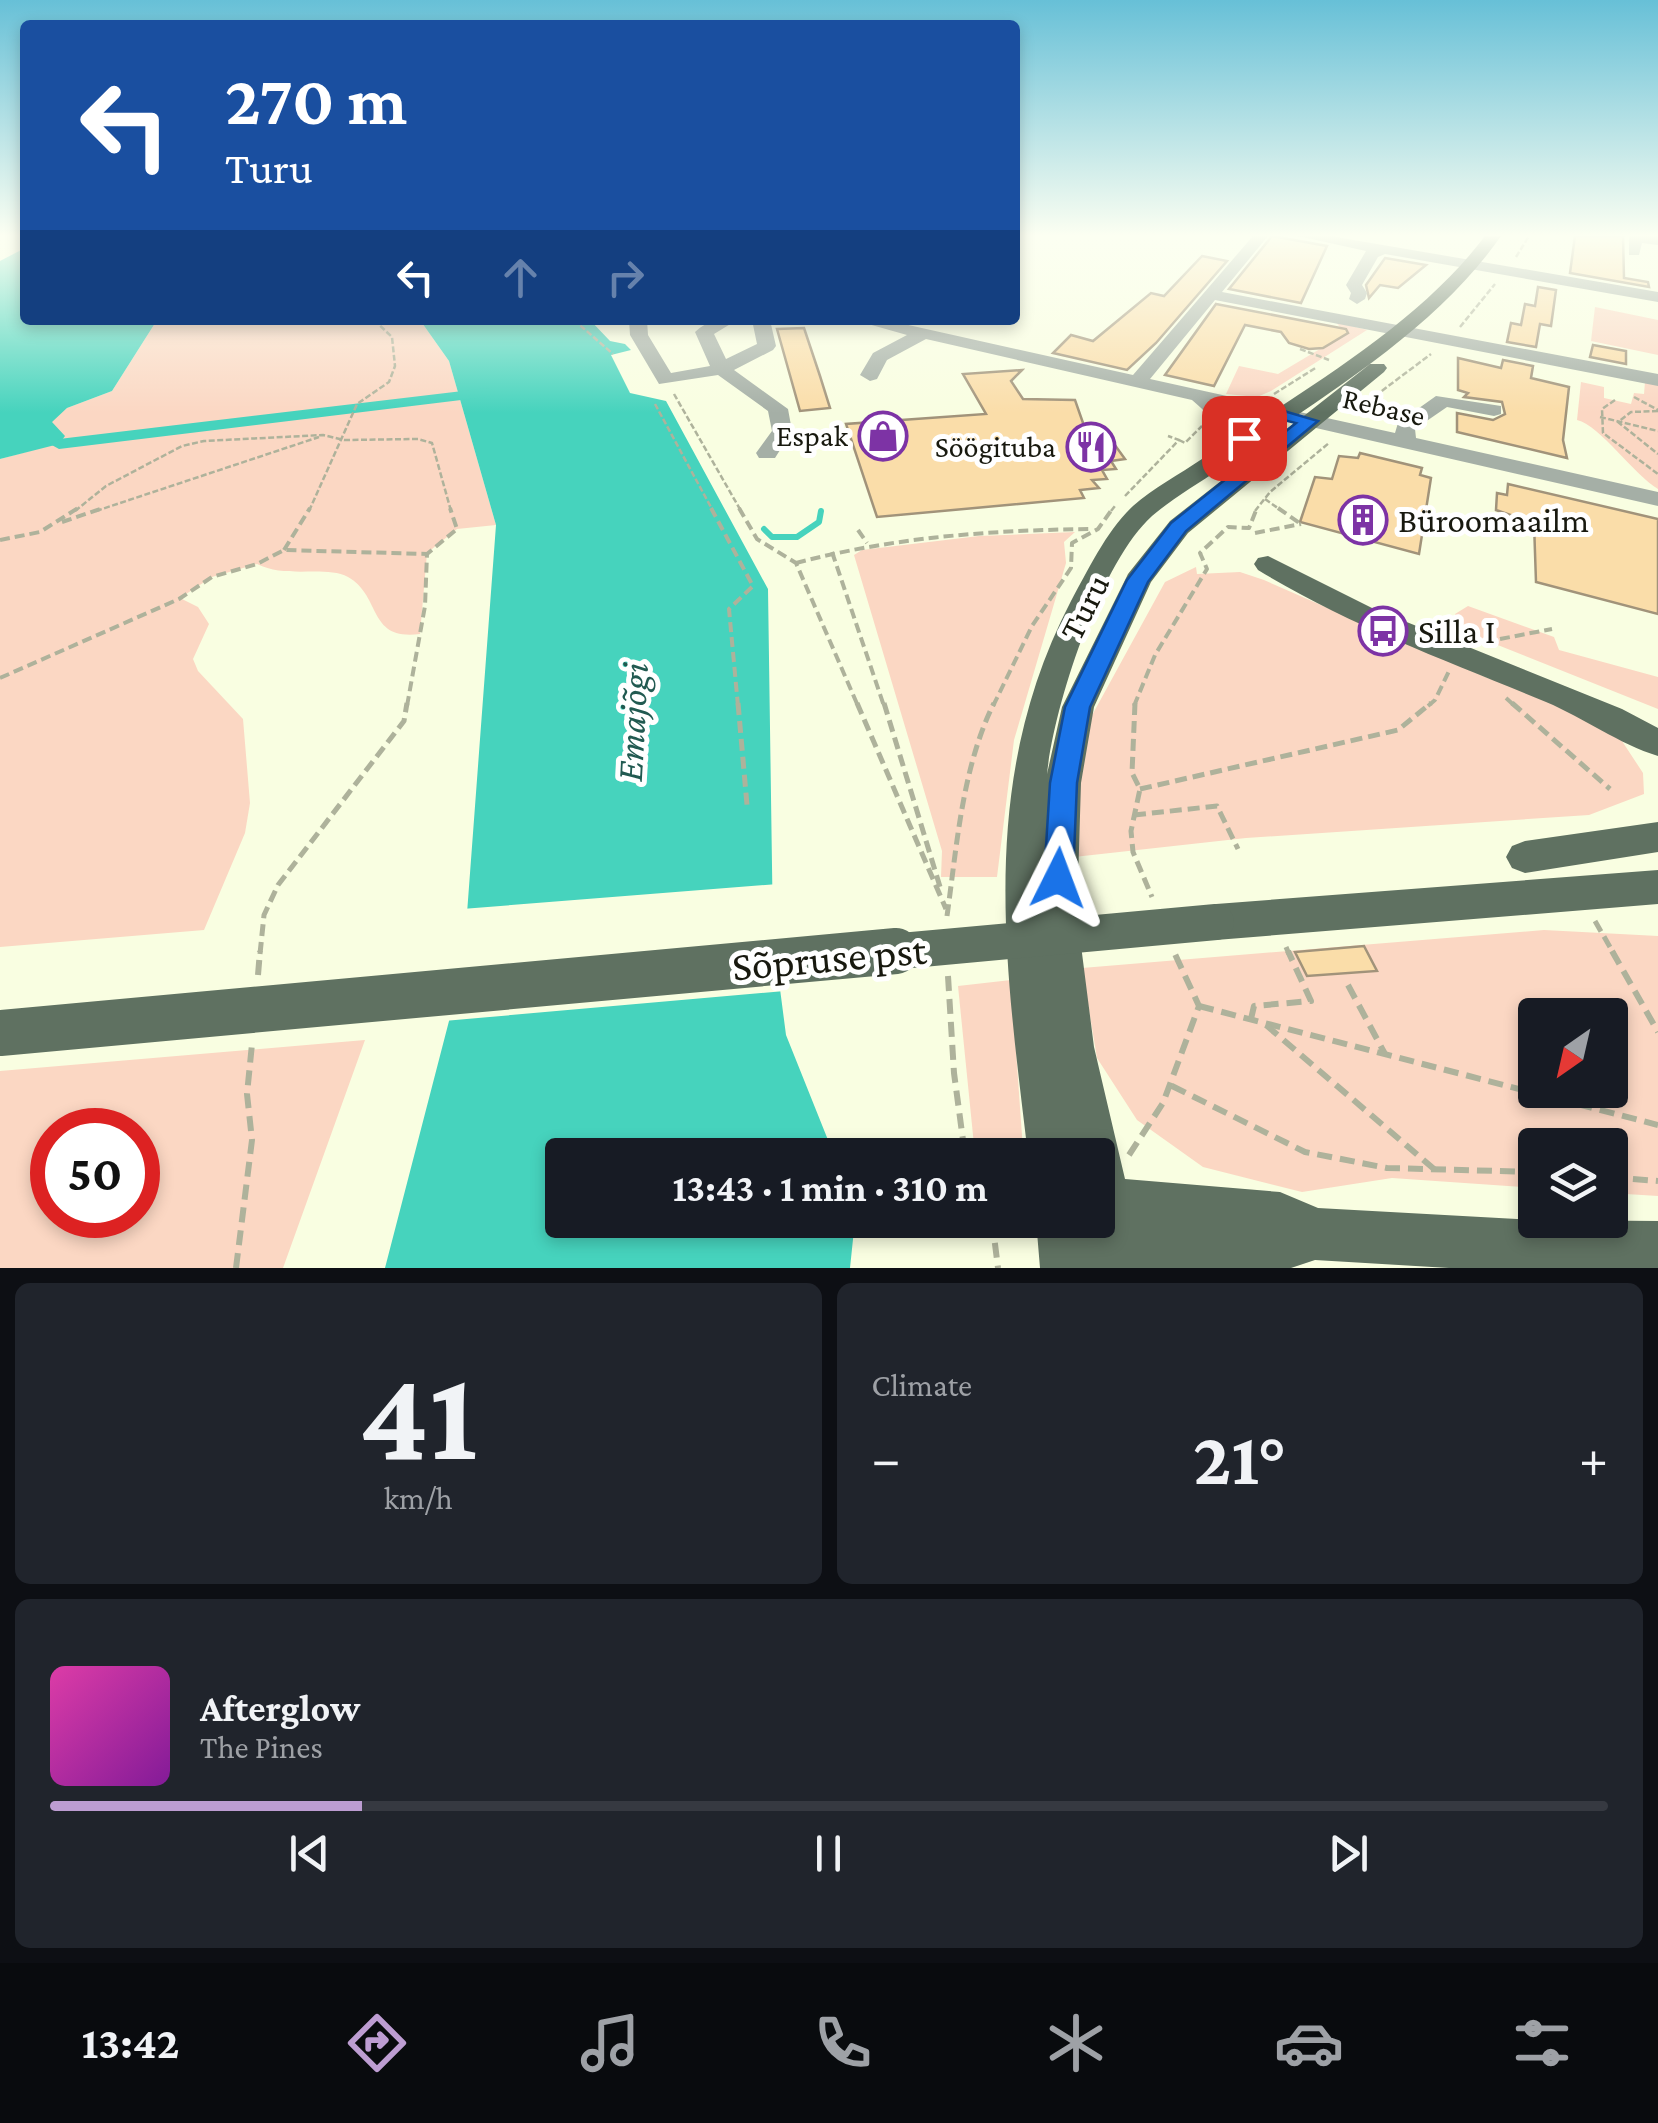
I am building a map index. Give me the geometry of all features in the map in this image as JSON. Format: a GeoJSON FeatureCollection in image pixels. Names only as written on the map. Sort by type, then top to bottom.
{"type":"FeatureCollection","features":[{"type":"Feature","properties":{"kind":"main road","name":"Turu"},"geometry":{"type":"LineString","coordinates":[[1082,1138],[1057,914],[1064,783],[1078,707],[1122,609],[1178,527],[1457,295]]}},
{"type":"Feature","properties":{"kind":"main road","name":"Turu"},"geometry":{"type":"LineString","coordinates":[[1050,1138],[1021,908],[1020,853],[1026,782],[1054,666],[1122,535],[1142,512],[1277,414],[1412,332]]}},
{"type":"Feature","properties":{"kind":"main road"},"geometry":{"type":"LineString","coordinates":[[1268,564],[1316,596],[1557,692],[1658,743]]}},
{"type":"Feature","properties":{"kind":"main road"},"geometry":{"type":"LineString","coordinates":[[1525,857],[1658,837]]}},
{"type":"Feature","properties":{"kind":"main road"},"geometry":{"type":"LineString","coordinates":[[1525,857],[1658,852]]}},
{"type":"Feature","properties":{"kind":"main road"},"geometry":{"type":"LineString","coordinates":[[1525,857],[1517,896],[1658,897]]}},
{"type":"Feature","properties":{"kind":"main road","name":"Sõpruse pst"},"geometry":{"type":"LineString","coordinates":[[0,1033],[1216,922],[1658,887]]}},
{"type":"Feature","properties":{"kind":"main road"},"geometry":{"type":"LineString","coordinates":[[1115,1205],[1280,1217],[1314,1234],[1462,1243],[1658,1247]]}},
{"type":"Feature","properties":{"kind":"main road"},"geometry":{"type":"LineString","coordinates":[[1105,1238],[1116,1262],[1237,1262],[1314,1234]]}},
{"type":"Feature","properties":{"kind":"street"},"geometry":{"type":"LineString","coordinates":[[1137,382],[1213,295]]}},
{"type":"Feature","properties":{"kind":"street"},"geometry":{"type":"LineString","coordinates":[[1215,295],[1354,308],[1412,332],[1658,380]]}},
{"type":"Feature","properties":{"kind":"street"},"geometry":{"type":"LineString","coordinates":[[1354,308],[1359,295]]}},
{"type":"Feature","properties":{"kind":"street"},"geometry":{"type":"LineString","coordinates":[[638,325],[639,335],[666,380],[721,369],[767,346],[763,325]]}},
{"type":"Feature","properties":{"kind":"street"},"geometry":{"type":"LineString","coordinates":[[718,325],[704,332],[721,369],[778,409],[782,431],[767,452]]}},
{"type":"Feature","properties":{"kind":"street","name":"Rebase"},"geometry":{"type":"LineString","coordinates":[[884,325],[1277,414],[1318,414],[1342,431],[1371,434],[1658,499]]}},
{"type":"Feature","properties":{"kind":"street"},"geometry":{"type":"LineString","coordinates":[[870,375],[880,358],[923,334]]}},
{"type":"Feature","properties":{"kind":"street"},"geometry":{"type":"LineString","coordinates":[[1198,395],[1225,418],[1228,434],[1222,455]]}},
{"type":"Feature","properties":{"kind":"street"},"geometry":{"type":"LineString","coordinates":[[1405,442],[1404,426],[1443,400],[1494,410]]}},
{"type":"Feature","properties":{"kind":"street"},"geometry":{"type":"LineString","coordinates":[[1277,447],[1342,431]]}},
{"type":"Feature","properties":{"kind":"path"},"geometry":{"type":"LineString","coordinates":[[1153,900],[1133,852],[1130,831],[1140,789],[1132,773],[1131,734],[1141,683],[1207,569],[1200,553],[1228,526],[1249,528],[1249,521],[1265,500],[1342,431],[1360,404],[1415,369],[1448,338],[1474,295]]}},
{"type":"Feature","properties":{"kind":"path"},"geometry":{"type":"LineString","coordinates":[[0,678],[165,606],[212,577],[257,564],[284,550],[302,527],[357,404],[389,382],[395,366],[392,337],[379,325]]}},
{"type":"Feature","properties":{"kind":"path"},"geometry":{"type":"LineString","coordinates":[[580,325],[613,354]]}},
{"type":"Feature","properties":{"kind":"path"},"geometry":{"type":"LineString","coordinates":[[1250,407],[1330,360],[1300,349]]}},
{"type":"Feature","properties":{"kind":"path"},"geometry":{"type":"LineString","coordinates":[[666,380],[757,539],[796,563],[946,909],[877,682],[832,552]]}},
{"type":"Feature","properties":{"kind":"path"},"geometry":{"type":"LineString","coordinates":[[1634,397],[1658,410]]}},
{"type":"Feature","properties":{"kind":"path"},"geometry":{"type":"LineString","coordinates":[[1614,400],[1602,409],[1603,433],[1610,442],[1658,474]]}},
{"type":"Feature","properties":{"kind":"path"},"geometry":{"type":"LineString","coordinates":[[654,404],[753,586],[729,609],[746,805]]}},
{"type":"Feature","properties":{"kind":"path"},"geometry":{"type":"LineString","coordinates":[[1618,422],[1631,412],[1658,410]]}},
{"type":"Feature","properties":{"kind":"path"},"geometry":{"type":"LineString","coordinates":[[1180,440],[1185,442],[1210,418],[1225,418]]}},
{"type":"Feature","properties":{"kind":"path"},"geometry":{"type":"LineString","coordinates":[[1600,418],[1658,431]]}},
{"type":"Feature","properties":{"kind":"path"},"geometry":{"type":"LineString","coordinates":[[1618,422],[1658,454]]}},
{"type":"Feature","properties":{"kind":"path"},"geometry":{"type":"LineString","coordinates":[[0,540],[40,532],[323,435]]}},
{"type":"Feature","properties":{"kind":"path"},"geometry":{"type":"LineString","coordinates":[[60,523],[106,486],[182,446],[204,441],[323,435],[344,440],[418,439],[432,443],[437,450],[442,484],[457,529],[427,554],[284,550]]}},
{"type":"Feature","properties":{"kind":"path"},"geometry":{"type":"LineString","coordinates":[[1255,533],[1302,524],[1265,500]]}},
{"type":"Feature","properties":{"kind":"path"},"geometry":{"type":"LineString","coordinates":[[796,563],[867,542],[985,530],[1098,529]]}},
{"type":"Feature","properties":{"kind":"path"},"geometry":{"type":"LineString","coordinates":[[858,530],[867,542]]}},
{"type":"Feature","properties":{"kind":"path"},"geometry":{"type":"LineString","coordinates":[[258,975],[264,915],[278,884],[404,721],[425,606],[427,554]]}},
{"type":"Feature","properties":{"kind":"path"},"geometry":{"type":"LineString","coordinates":[[1500,639],[1552,629]]}},
{"type":"Feature","properties":{"kind":"path"},"geometry":{"type":"LineString","coordinates":[[1140,789],[1398,730],[1435,700],[1455,658]]}},
{"type":"Feature","properties":{"kind":"path"},"geometry":{"type":"LineString","coordinates":[[1494,688],[1610,789]]}},
{"type":"Feature","properties":{"kind":"path"},"geometry":{"type":"LineString","coordinates":[[1134,814],[1217,806],[1238,849]]}},
{"type":"Feature","properties":{"kind":"path"},"geometry":{"type":"LineString","coordinates":[[1596,921],[1658,1032]]}},
{"type":"Feature","properties":{"kind":"path"},"geometry":{"type":"LineString","coordinates":[[1250,1019],[1254,1006],[1311,1002],[1284,942]]}},
{"type":"Feature","properties":{"kind":"path"},"geometry":{"type":"LineString","coordinates":[[1115,1172],[1152,1128],[1199,1006],[1173,949]]}},
{"type":"Feature","properties":{"kind":"path"},"geometry":{"type":"LineString","coordinates":[[1348,984],[1385,1054]]}},
{"type":"Feature","properties":{"kind":"path"},"geometry":{"type":"LineString","coordinates":[[1199,1006],[1658,1124]]}},
{"type":"Feature","properties":{"kind":"path"},"geometry":{"type":"LineString","coordinates":[[1263,1022],[1435,1170]]}},
{"type":"Feature","properties":{"kind":"path"},"geometry":{"type":"LineString","coordinates":[[236,1268],[252,1140],[247,1094],[253,1034]]}},
{"type":"Feature","properties":{"kind":"path"},"geometry":{"type":"LineString","coordinates":[[1171,1086],[1305,1152],[1387,1168],[1518,1172]]}},
{"type":"Feature","properties":{"kind":"path"},"geometry":{"type":"LineString","coordinates":[[1628,1178],[1658,1181]]}},
{"type":"Feature","properties":{"kind":"path"},"geometry":{"type":"LineString","coordinates":[[994,1238],[998,1268]]}},
{"type":"Feature","properties":{"kind":"shaded area"},"geometry":{"type":"Polygon","coordinates":[[[1595,307],[1658,320],[1658,355],[1591,341],[1595,307]]]}},
{"type":"Feature","properties":{"kind":"shaded area"},"geometry":{"type":"Polygon","coordinates":[[[1336,322],[1367,330],[1271,391],[1257,397],[1226,394],[1239,366],[1278,374],[1345,334],[1336,322]]]}},
{"type":"Feature","properties":{"kind":"shaded area"},"geometry":{"type":"Polygon","coordinates":[[[154,325],[424,325],[449,361],[496,525],[457,529],[427,553],[420,634],[391,631],[359,585],[348,577],[328,572],[281,571],[257,564],[212,577],[180,598],[198,607],[209,624],[193,659],[198,671],[243,719],[250,803],[245,833],[204,930],[0,947],[0,459],[59,443],[51,422],[67,408],[112,391],[154,325]]]}},
{"type":"Feature","properties":{"kind":"shaded area"},"geometry":{"type":"Polygon","coordinates":[[[1581,382],[1604,387],[1604,398],[1631,404],[1634,393],[1644,394],[1645,382],[1658,384],[1658,489],[1596,431],[1577,420],[1581,382]]]}},
{"type":"Feature","properties":{"kind":"shaded area"},"geometry":{"type":"Polygon","coordinates":[[[1075,532],[1064,542],[1066,563],[1014,740],[997,877],[941,877],[942,851],[854,555],[862,550],[979,536],[1075,532]]]}},
{"type":"Feature","properties":{"kind":"shaded area"},"geometry":{"type":"Polygon","coordinates":[[[1196,567],[1197,574],[1240,572],[1264,580],[1490,679],[1492,669],[1620,738],[1643,773],[1644,794],[1589,815],[1246,838],[1074,857],[1075,816],[1090,719],[1165,582],[1196,567]]]}},
{"type":"Feature","properties":{"kind":"shaded area"},"geometry":{"type":"Polygon","coordinates":[[[1468,606],[1554,637],[1559,650],[1658,677],[1658,709],[1465,632],[1455,614],[1468,606]]]}},
{"type":"Feature","properties":{"kind":"shaded area"},"geometry":{"type":"Polygon","coordinates":[[[1544,930],[1658,936],[1658,1196],[1628,1194],[1628,1128],[1518,1128],[1518,1187],[1392,1178],[1302,1192],[1203,1167],[1137,1120],[1097,1058],[1082,968],[1544,930]]]}},
{"type":"Feature","properties":{"kind":"shaded area"},"geometry":{"type":"Polygon","coordinates":[[[1011,980],[1022,1138],[973,1138],[958,986],[1011,980]]]}},
{"type":"Feature","properties":{"kind":"shaded area"},"geometry":{"type":"Polygon","coordinates":[[[365,1040],[283,1268],[0,1268],[0,1071],[365,1040]]]}},
{"type":"Feature","properties":{"kind":"water"},"geometry":{"type":"Polygon","coordinates":[[[0,295],[20,295],[20,325],[154,325],[112,391],[67,408],[52,422],[65,436],[59,444],[0,459],[0,295]]]}},
{"type":"Feature","properties":{"kind":"water","name":"Emajõgi"},"geometry":{"type":"Polygon","coordinates":[[[424,325],[595,325],[610,341],[625,344],[631,350],[611,355],[630,393],[666,401],[768,589],[773,935],[786,1035],[827,1138],[545,1138],[545,1238],[853,1238],[850,1268],[385,1268],[463,967],[496,525],[449,361],[424,325]]]}},
{"type":"Feature","properties":{"kind":"pier"},"geometry":{"type":"Polygon","coordinates":[[[778,884],[778,934],[785,991],[444,1021],[458,966],[462,909],[778,884]]]}},
{"type":"Feature","properties":{"kind":"building"},"geometry":{"type":"Polygon","coordinates":[[[1148,295],[1197,295],[1127,370],[1053,353],[1071,335],[1093,341],[1148,295]]]}},
{"type":"Feature","properties":{"kind":"building"},"geometry":{"type":"Polygon","coordinates":[[[1261,295],[1305,295],[1301,303],[1261,295]]]}},
{"type":"Feature","properties":{"kind":"building"},"geometry":{"type":"Polygon","coordinates":[[[1537,295],[1555,295],[1551,326],[1540,324],[1536,347],[1507,342],[1511,323],[1521,325],[1525,304],[1535,306],[1537,295]]]}},
{"type":"Feature","properties":{"kind":"building"},"geometry":{"type":"Polygon","coordinates":[[[1216,304],[1346,329],[1348,333],[1323,348],[1309,349],[1289,343],[1281,332],[1245,325],[1214,386],[1165,375],[1216,304]]]}},
{"type":"Feature","properties":{"kind":"building"},"geometry":{"type":"Polygon","coordinates":[[[804,328],[830,408],[800,411],[777,329],[804,328]]]}},
{"type":"Feature","properties":{"kind":"building"},"geometry":{"type":"Polygon","coordinates":[[[1593,345],[1626,351],[1626,364],[1590,357],[1593,345]]]}},
{"type":"Feature","properties":{"kind":"building"},"geometry":{"type":"Polygon","coordinates":[[[1458,358],[1501,368],[1503,360],[1533,366],[1531,378],[1569,387],[1563,440],[1567,458],[1457,432],[1457,413],[1493,420],[1505,414],[1502,402],[1464,397],[1468,393],[1458,390],[1458,358]]]}},
{"type":"Feature","properties":{"kind":"building"},"geometry":{"type":"Polygon","coordinates":[[[1022,370],[1011,381],[1023,399],[1075,400],[1090,443],[1112,441],[1125,459],[1111,461],[1116,469],[1102,470],[1107,479],[1092,480],[1099,488],[1080,490],[1084,498],[877,517],[846,424],[986,414],[963,374],[1022,370]]]}},
{"type":"Feature","properties":{"kind":"building"},"geometry":{"type":"Polygon","coordinates":[[[1360,453],[1422,468],[1420,475],[1431,478],[1419,554],[1300,522],[1315,477],[1332,479],[1339,456],[1358,458],[1360,453]]]}},
{"type":"Feature","properties":{"kind":"building"},"geometry":{"type":"Polygon","coordinates":[[[1508,484],[1658,519],[1658,614],[1536,582],[1534,523],[1496,510],[1497,493],[1507,495],[1508,484]]]}},
{"type":"Feature","properties":{"kind":"building"},"geometry":{"type":"Polygon","coordinates":[[[1364,946],[1377,971],[1307,976],[1295,952],[1364,946]]]}},
{"type":"Feature","properties":{"kind":"waterway"},"geometry":{"type":"LineString","coordinates":[[59,444],[488,393]]}},
{"type":"Feature","properties":{"kind":"waterway"},"geometry":{"type":"LineString","coordinates":[[764,529],[772,537],[797,537],[819,522],[821,511]]}},
{"type":"Feature","properties":{"kind":"place","name":"Espak"},"geometry":{"type":"Point","coordinates":[883,436]}},
{"type":"Feature","properties":{"kind":"place","name":"Söögituba"},"geometry":{"type":"Point","coordinates":[1091,447]}},
{"type":"Feature","properties":{"kind":"place","name":"Büroomaailm"},"geometry":{"type":"Point","coordinates":[1363,520]}},
{"type":"Feature","properties":{"kind":"place","name":"Silla I"},"geometry":{"type":"Point","coordinates":[1383,631]}},
{"type":"Feature","properties":{"kind":"route"},"geometry":{"type":"LineString","coordinates":[[1058,878],[1064,783],[1078,707],[1107,638],[1138,580],[1178,527],[1310,421],[1277,414],[1244,438]]}}]}
